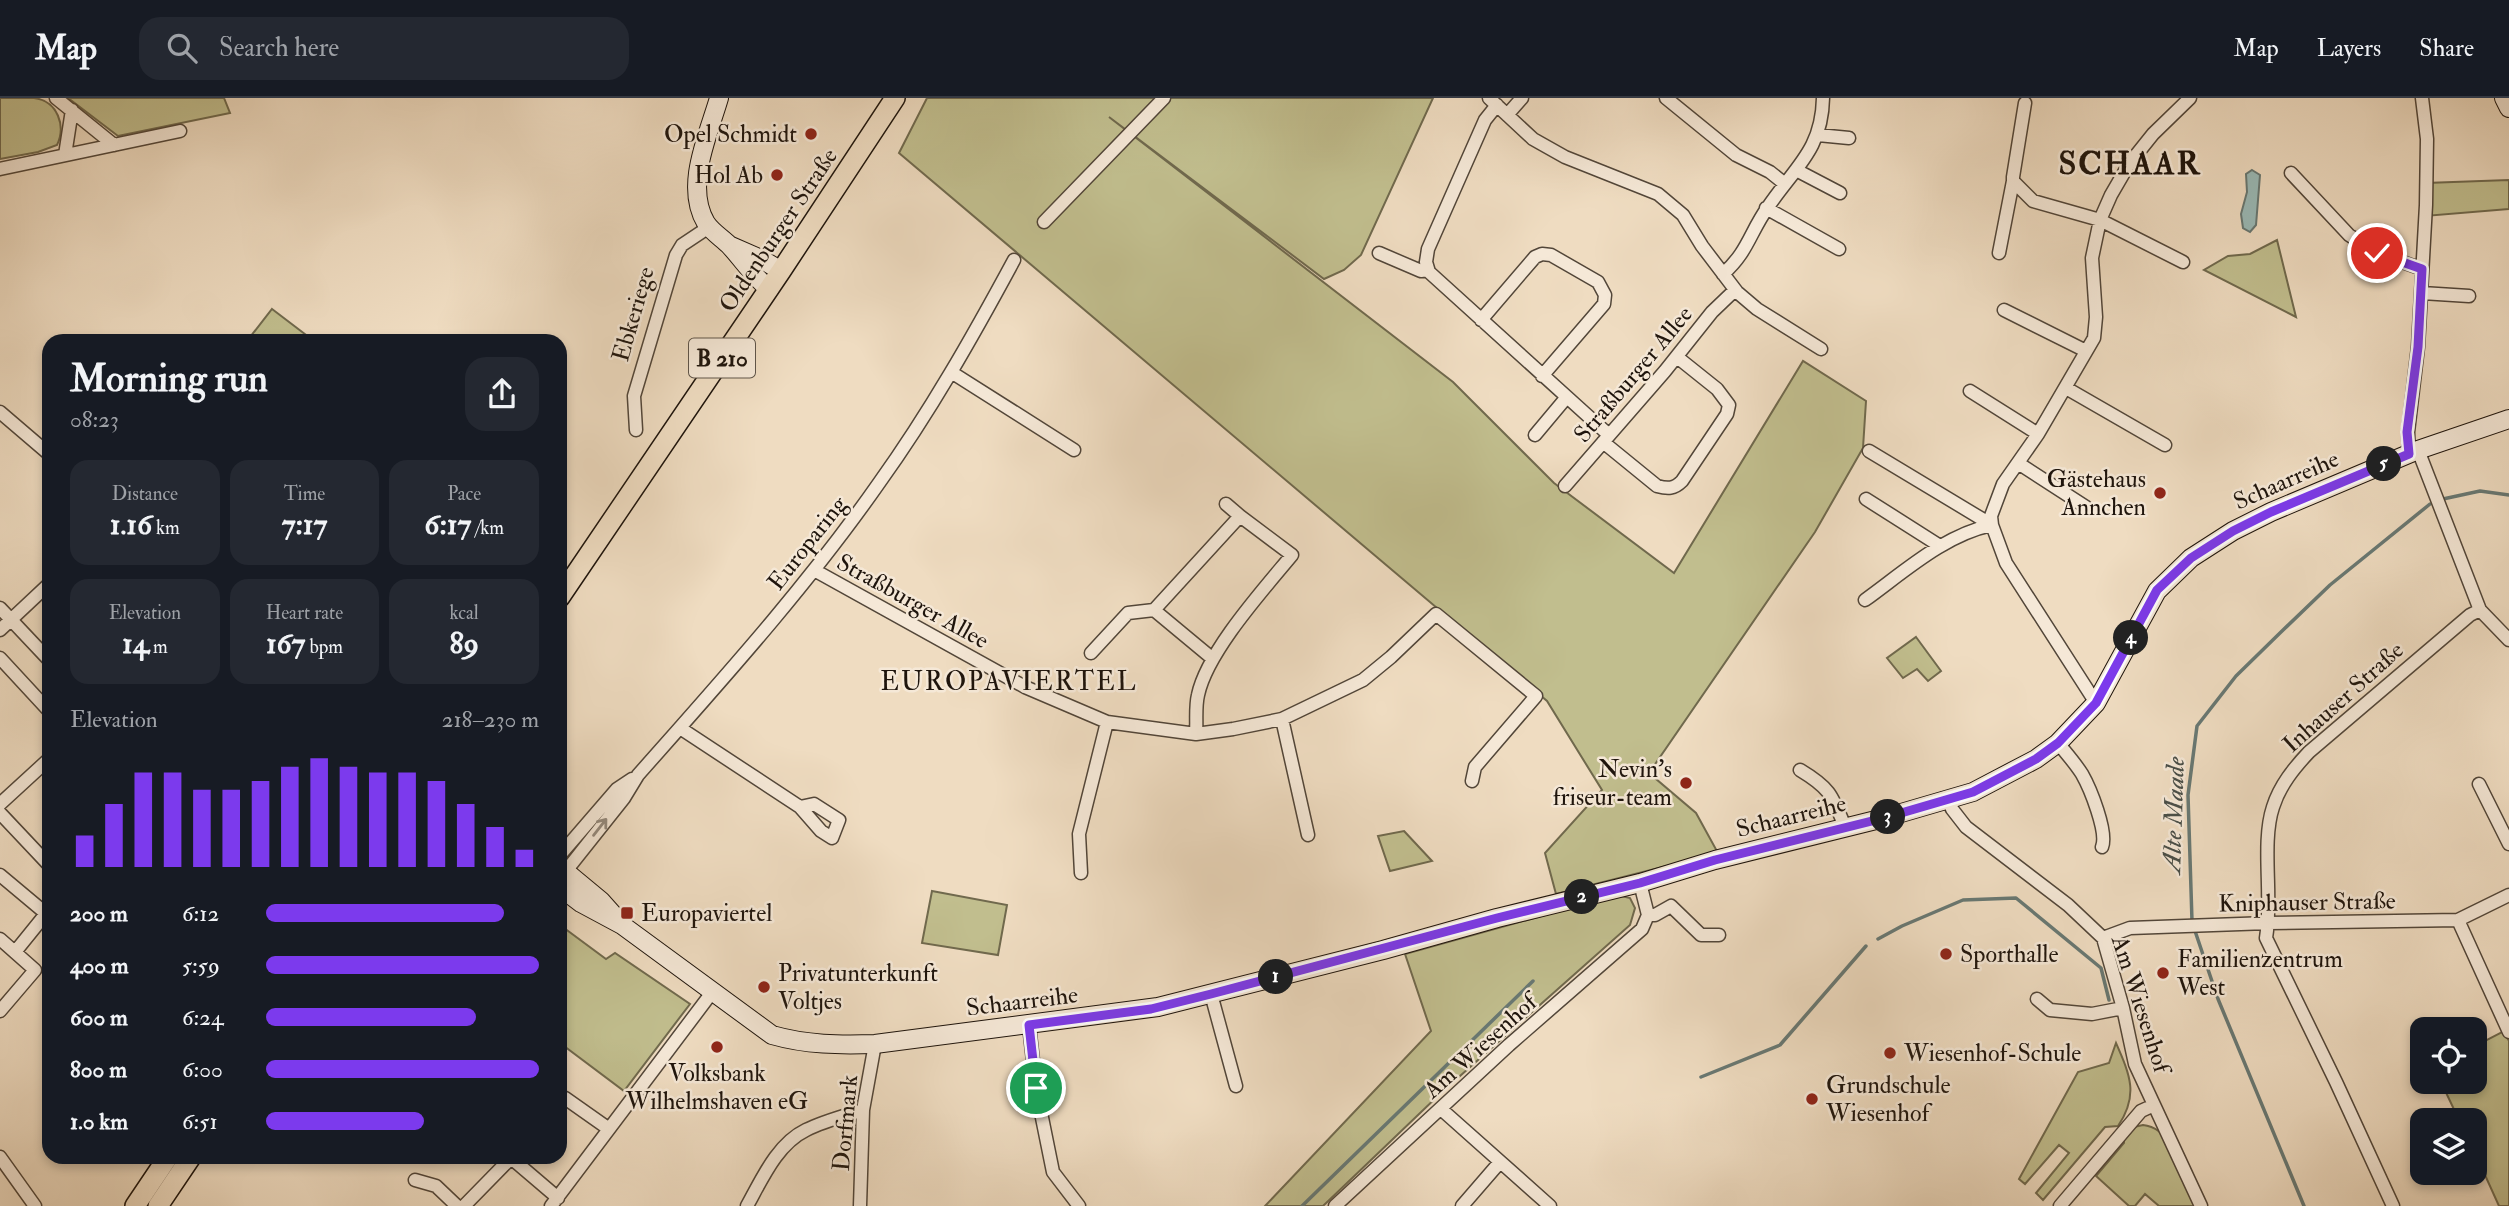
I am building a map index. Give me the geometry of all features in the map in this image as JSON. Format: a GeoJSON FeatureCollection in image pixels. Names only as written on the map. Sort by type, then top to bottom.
{"type":"FeatureCollection","features":[{"type":"Feature","properties":{"kind":"main road"},"geometry":{"type":"LineString","coordinates":[[719,98],[699,170],[699,209],[709,227],[729,245],[753,276],[769,289]]}},
{"type":"Feature","properties":{"kind":"main road","name":"Oldenburger Straße"},"geometry":{"type":"LineString","coordinates":[[567,587],[895,98]]}},
{"type":"Feature","properties":{"kind":"main road"},"geometry":{"type":"LineString","coordinates":[[729,245],[781,271]]}},
{"type":"Feature","properties":{"kind":"main road","name":"Schaarreihe"},"geometry":{"type":"LineString","coordinates":[[567,876],[601,901],[622,925],[772,1035],[798,1042],[831,1046],[874,1044],[1151,1009],[1949,801],[1997,781],[2058,743],[2096,703],[2157,590],[2191,558],[2233,531],[2271,512],[2414,452],[2509,419]]}},
{"type":"Feature","properties":{"kind":"main road"},"geometry":{"type":"LineString","coordinates":[[135,1206],[163,1164]]}},
{"type":"Feature","properties":{"kind":"main road"},"geometry":{"type":"LineString","coordinates":[[158,1206],[186,1164]]}},
{"type":"Feature","properties":{"kind":"street"},"geometry":{"type":"LineString","coordinates":[[57,98],[114,145]]}},
{"type":"Feature","properties":{"kind":"street"},"geometry":{"type":"LineString","coordinates":[[1044,222],[1164,98]]}},
{"type":"Feature","properties":{"kind":"street"},"geometry":{"type":"LineString","coordinates":[[1507,115],[1522,98]]}},
{"type":"Feature","properties":{"kind":"street"},"geometry":{"type":"LineString","coordinates":[[1666,98],[1736,155],[1770,172],[1786,184]]}},
{"type":"Feature","properties":{"kind":"street"},"geometry":{"type":"LineString","coordinates":[[1723,274],[1747,248],[1766,208],[1809,154],[1823,116],[1823,98]]}},
{"type":"Feature","properties":{"kind":"street"},"geometry":{"type":"LineString","coordinates":[[2096,703],[2006,563],[1992,525],[1992,509],[2003,484],[2038,434],[2094,338],[2096,317],[2092,258],[2101,219],[2129,164],[2153,134],[2190,98]]}},
{"type":"Feature","properties":{"kind":"street"},"geometry":{"type":"LineString","coordinates":[[2422,98],[2427,139],[2422,293],[2407,432],[2480,610],[2509,640]]}},
{"type":"Feature","properties":{"kind":"street"},"geometry":{"type":"LineString","coordinates":[[1676,356],[1717,389],[1729,405],[1727,414],[1682,481],[1676,487],[1667,489],[1657,486],[1428,270],[1428,249],[1493,102],[1533,139],[1565,157],[1658,194],[1683,215],[1735,290],[1757,309],[1821,349]]}},
{"type":"Feature","properties":{"kind":"street"},"geometry":{"type":"LineString","coordinates":[[2000,253],[2025,103]]}},
{"type":"Feature","properties":{"kind":"street"},"geometry":{"type":"LineString","coordinates":[[65,155],[72,110]]}},
{"type":"Feature","properties":{"kind":"street"},"geometry":{"type":"LineString","coordinates":[[0,169],[180,131]]}},
{"type":"Feature","properties":{"kind":"street"},"geometry":{"type":"LineString","coordinates":[[1818,135],[1849,138]]}},
{"type":"Feature","properties":{"kind":"street"},"geometry":{"type":"LineString","coordinates":[[1798,171],[1840,193]]}},
{"type":"Feature","properties":{"kind":"street"},"geometry":{"type":"LineString","coordinates":[[2291,173],[2349,234],[2377,253],[2422,269]]}},
{"type":"Feature","properties":{"kind":"street"},"geometry":{"type":"LineString","coordinates":[[2014,181],[2033,201],[2101,219],[2183,262]]}},
{"type":"Feature","properties":{"kind":"street"},"geometry":{"type":"LineString","coordinates":[[1766,208],[1839,249]]}},
{"type":"Feature","properties":{"kind":"street","name":"Ebkeriege"},"geometry":{"type":"LineString","coordinates":[[636,430],[634,397],[676,255],[682,245],[709,227]]}},
{"type":"Feature","properties":{"kind":"street"},"geometry":{"type":"LineString","coordinates":[[1379,253],[1422,271],[1428,270]]}},
{"type":"Feature","properties":{"kind":"street"},"geometry":{"type":"LineString","coordinates":[[1481,320],[1535,257],[1542,254],[1551,255],[1598,282],[1605,295],[1604,304],[1542,376]]}},
{"type":"Feature","properties":{"kind":"street","name":"Europaring"},"geometry":{"type":"LineString","coordinates":[[567,865],[624,798],[638,775],[814,570],[879,484],[951,372],[1014,260]]}},
{"type":"Feature","properties":{"kind":"street","name":"Straßburger Allee"},"geometry":{"type":"LineString","coordinates":[[1565,486],[1712,312],[1735,290]]}},
{"type":"Feature","properties":{"kind":"street"},"geometry":{"type":"LineString","coordinates":[[2422,293],[2469,296]]}},
{"type":"Feature","properties":{"kind":"street"},"geometry":{"type":"LineString","coordinates":[[2004,310],[2086,351]]}},
{"type":"Feature","properties":{"kind":"street"},"geometry":{"type":"LineString","coordinates":[[951,372],[1074,450]]}},
{"type":"Feature","properties":{"kind":"street"},"geometry":{"type":"LineString","coordinates":[[2066,388],[2165,445]]}},
{"type":"Feature","properties":{"kind":"street"},"geometry":{"type":"LineString","coordinates":[[1970,391],[2038,434]]}},
{"type":"Feature","properties":{"kind":"street"},"geometry":{"type":"LineString","coordinates":[[1535,435],[1566,398]]}},
{"type":"Feature","properties":{"kind":"street"},"geometry":{"type":"LineString","coordinates":[[0,412],[42,448]]}},
{"type":"Feature","properties":{"kind":"street"},"geometry":{"type":"LineString","coordinates":[[1869,451],[1992,525]]}},
{"type":"Feature","properties":{"kind":"street"},"geometry":{"type":"LineString","coordinates":[[2018,463],[2086,507]]}},
{"type":"Feature","properties":{"kind":"street"},"geometry":{"type":"LineString","coordinates":[[1866,499],[1940,546]]}},
{"type":"Feature","properties":{"kind":"street"},"geometry":{"type":"LineString","coordinates":[[1196,734],[1198,695],[1213,659],[1247,609],[1292,555],[1226,504]]}},
{"type":"Feature","properties":{"kind":"street"},"geometry":{"type":"LineString","coordinates":[[1091,653],[1128,613],[1154,610],[1240,516]]}},
{"type":"Feature","properties":{"kind":"street"},"geometry":{"type":"LineString","coordinates":[[1865,600],[1940,546],[1971,529],[1992,525]]}},
{"type":"Feature","properties":{"kind":"street","name":"Straßburger Allee"},"geometry":{"type":"LineString","coordinates":[[814,570],[1025,687],[1107,722],[1196,734],[1282,719],[1363,680],[1436,614],[1536,696],[1475,767],[1472,781]]}},
{"type":"Feature","properties":{"kind":"street"},"geometry":{"type":"LineString","coordinates":[[0,630],[42,591]]}},
{"type":"Feature","properties":{"kind":"street"},"geometry":{"type":"LineString","coordinates":[[0,608],[42,653]]}},
{"type":"Feature","properties":{"kind":"street"},"geometry":{"type":"LineString","coordinates":[[1154,610],[1213,659]]}},
{"type":"Feature","properties":{"kind":"street","name":"Inhauser Straße"},"geometry":{"type":"LineString","coordinates":[[2393,1206],[2266,938],[2272,807],[2288,776],[2309,752],[2470,615],[2480,610]]}},
{"type":"Feature","properties":{"kind":"street"},"geometry":{"type":"LineString","coordinates":[[0,657],[42,703]]}},
{"type":"Feature","properties":{"kind":"street"},"geometry":{"type":"LineString","coordinates":[[1282,719],[1308,835]]}},
{"type":"Feature","properties":{"kind":"street"},"geometry":{"type":"LineString","coordinates":[[1081,873],[1079,834],[1107,722]]}},
{"type":"Feature","properties":{"kind":"street"},"geometry":{"type":"LineString","coordinates":[[680,728],[800,807]]}},
{"type":"Feature","properties":{"kind":"street"},"geometry":{"type":"LineString","coordinates":[[2058,743],[2082,774],[2091,793],[2105,839],[2102,847]]}},
{"type":"Feature","properties":{"kind":"street"},"geometry":{"type":"LineString","coordinates":[[0,804],[42,765]]}},
{"type":"Feature","properties":{"kind":"street"},"geometry":{"type":"LineString","coordinates":[[1800,770],[1819,781],[1830,793],[1845,827]]}},
{"type":"Feature","properties":{"kind":"street"},"geometry":{"type":"LineString","coordinates":[[2479,784],[2509,844]]}},
{"type":"Feature","properties":{"kind":"street","name":"Am Wiesenhof"},"geometry":{"type":"LineString","coordinates":[[1949,801],[1966,827],[2068,905],[2103,938],[2123,1008],[2134,1063],[2154,1105],[2141,1111],[2060,1206]]}},
{"type":"Feature","properties":{"kind":"street"},"geometry":{"type":"LineString","coordinates":[[0,814],[42,857]]}},
{"type":"Feature","properties":{"kind":"street"},"geometry":{"type":"LineString","coordinates":[[0,875],[42,908]]}},
{"type":"Feature","properties":{"kind":"street"},"geometry":{"type":"LineString","coordinates":[[1640,883],[1648,915],[1655,915],[1671,906],[1701,935],[1719,935]]}},
{"type":"Feature","properties":{"kind":"street","name":"Kniphauser Straße"},"geometry":{"type":"LineString","coordinates":[[2103,938],[2130,928],[2458,920],[2509,895]]}},
{"type":"Feature","properties":{"kind":"street","name":"Am Wiesenhof"},"geometry":{"type":"LineString","coordinates":[[1335,1206],[1508,1045],[1642,929],[1648,915]]}},
{"type":"Feature","properties":{"kind":"street"},"geometry":{"type":"LineString","coordinates":[[15,952],[42,920]]}},
{"type":"Feature","properties":{"kind":"street"},"geometry":{"type":"LineString","coordinates":[[2458,920],[2509,1032]]}},
{"type":"Feature","properties":{"kind":"street"},"geometry":{"type":"LineString","coordinates":[[0,939],[36,970],[0,1011]]}},
{"type":"Feature","properties":{"kind":"street"},"geometry":{"type":"LineString","coordinates":[[518,1164],[555,1202],[713,991]]}},
{"type":"Feature","properties":{"kind":"street"},"geometry":{"type":"LineString","coordinates":[[1211,994],[1236,1086]]}},
{"type":"Feature","properties":{"kind":"street"},"geometry":{"type":"LineString","coordinates":[[2036,999],[2050,1010],[2092,1014],[2123,1008]]}},
{"type":"Feature","properties":{"kind":"street"},"geometry":{"type":"LineString","coordinates":[[1029,1025],[1036,1088],[1053,1172],[1079,1206]]}},
{"type":"Feature","properties":{"kind":"street","name":"Dorfmark"},"geometry":{"type":"LineString","coordinates":[[859,1206],[863,1110],[874,1044]]}},
{"type":"Feature","properties":{"kind":"street"},"geometry":{"type":"LineString","coordinates":[[567,1099],[609,1129]]}},
{"type":"Feature","properties":{"kind":"street"},"geometry":{"type":"LineString","coordinates":[[2154,1105],[2201,1206]]}},
{"type":"Feature","properties":{"kind":"street"},"geometry":{"type":"LineString","coordinates":[[1441,1109],[1550,1206]]}},
{"type":"Feature","properties":{"kind":"street"},"geometry":{"type":"LineString","coordinates":[[747,1206],[768,1167],[788,1144],[805,1130],[863,1110]]}},
{"type":"Feature","properties":{"kind":"street"},"geometry":{"type":"LineString","coordinates":[[1462,1206],[1500,1162]]}},
{"type":"Feature","properties":{"kind":"street"},"geometry":{"type":"LineString","coordinates":[[464,1206],[504,1164]]}},
{"type":"Feature","properties":{"kind":"street"},"geometry":{"type":"LineString","coordinates":[[2,1165],[35,1206]]}},
{"type":"Feature","properties":{"kind":"street"},"geometry":{"type":"LineString","coordinates":[[415,1180],[436,1186],[457,1206]]}},
{"type":"Feature","properties":{"kind":"shaded area"},"geometry":{"type":"Polygon","coordinates":[[[0,98],[34,98],[49,104],[60,123],[57,145],[38,152],[0,159],[0,98]]]}},
{"type":"Feature","properties":{"kind":"shaded area"},"geometry":{"type":"Polygon","coordinates":[[[68,98],[224,98],[230,113],[118,136],[68,98]]]}},
{"type":"Feature","properties":{"kind":"shaded area"},"geometry":{"type":"Polygon","coordinates":[[[927,98],[1433,98],[1361,255],[1344,270],[1324,279],[1109,117],[1453,382],[1554,483],[1674,573],[1803,361],[1866,401],[1863,448],[1815,532],[1649,773],[1696,813],[1718,853],[1556,894],[1545,853],[1602,790],[1547,701],[899,153],[927,98]]]}},
{"type":"Feature","properties":{"kind":"shaded area"},"geometry":{"type":"Polygon","coordinates":[[[2509,180],[2509,209],[2425,216],[2426,183],[2509,180]]]}},
{"type":"Feature","properties":{"kind":"shaded area"},"geometry":{"type":"Polygon","coordinates":[[[2277,240],[2296,317],[2204,270],[2228,256],[2250,254],[2277,240]]]}},
{"type":"Feature","properties":{"kind":"shaded area"},"geometry":{"type":"Polygon","coordinates":[[[272,309],[305,334],[252,334],[272,309]]]}},
{"type":"Feature","properties":{"kind":"shaded area"},"geometry":{"type":"Polygon","coordinates":[[[1916,637],[1941,671],[1928,681],[1917,669],[1903,678],[1887,658],[1916,637]]]}},
{"type":"Feature","properties":{"kind":"shaded area"},"geometry":{"type":"Polygon","coordinates":[[[1404,831],[1432,861],[1390,871],[1378,836],[1404,831]]]}},
{"type":"Feature","properties":{"kind":"shaded area"},"geometry":{"type":"Polygon","coordinates":[[[932,891],[1007,905],[998,955],[922,943],[932,891]]]}},
{"type":"Feature","properties":{"kind":"shaded area"},"geometry":{"type":"Polygon","coordinates":[[[1617,895],[1630,898],[1635,908],[1630,925],[1442,1092],[1323,1206],[1265,1206],[1431,1031],[1405,954],[1617,895]]]}},
{"type":"Feature","properties":{"kind":"shaded area"},"geometry":{"type":"Polygon","coordinates":[[[567,930],[606,959],[615,953],[690,1004],[624,1091],[567,1048],[567,930]]]}},
{"type":"Feature","properties":{"kind":"shaded area"},"geometry":{"type":"Polygon","coordinates":[[[2504,1031],[2509,1041],[2509,1206],[2499,1206],[2487,1180],[2487,1108],[2453,1108],[2447,1094],[2487,1094],[2487,1040],[2504,1031]]]}},
{"type":"Feature","properties":{"kind":"shaded area"},"geometry":{"type":"Polygon","coordinates":[[[2116,1043],[2130,1085],[2129,1104],[2125,1115],[2118,1126],[2105,1127],[2043,1200],[2036,1193],[2069,1153],[2059,1145],[2025,1184],[2019,1179],[2078,1072],[2109,1063],[2116,1043]]]}},
{"type":"Feature","properties":{"kind":"shaded area"},"geometry":{"type":"Polygon","coordinates":[[[2143,1125],[2154,1128],[2172,1145],[2201,1206],[2159,1206],[2145,1194],[2135,1206],[2129,1206],[2096,1176],[2124,1143],[2124,1136],[2134,1127],[2143,1125]]]}},
{"type":"Feature","properties":{"kind":"water"},"geometry":{"type":"Polygon","coordinates":[[[2252,170],[2260,175],[2256,225],[2250,232],[2243,228],[2241,214],[2247,192],[2246,174],[2252,170]]]}},
{"type":"Feature","properties":{"kind":"waterway","name":"Alte Maade"},"geometry":{"type":"LineString","coordinates":[[2443,499],[2480,491],[2509,495]]}},
{"type":"Feature","properties":{"kind":"waterway","name":"Alte Maade"},"geometry":{"type":"LineString","coordinates":[[2192,921],[2188,795],[2197,726],[2236,676],[2330,585],[2430,504]]}},
{"type":"Feature","properties":{"kind":"waterway"},"geometry":{"type":"LineString","coordinates":[[1878,939],[1963,900],[2016,898],[2101,968],[2109,1000]]}},
{"type":"Feature","properties":{"kind":"waterway","name":"Alte Maade"},"geometry":{"type":"LineString","coordinates":[[2194,928],[2218,999],[2304,1206]]}},
{"type":"Feature","properties":{"kind":"waterway"},"geometry":{"type":"LineString","coordinates":[[1701,1077],[1780,1045],[1866,946]]}},
{"type":"Feature","properties":{"kind":"waterway"},"geometry":{"type":"LineString","coordinates":[[1302,1206],[1533,981]]}},
{"type":"Feature","properties":{"kind":"place","name":"Opel Schmidt"},"geometry":{"type":"Point","coordinates":[811,134]}},
{"type":"Feature","properties":{"kind":"place","name":"Hol Ab"},"geometry":{"type":"Point","coordinates":[777,175]}},
{"type":"Feature","properties":{"kind":"place","name":"Gästehaus Annchen"},"geometry":{"type":"Point","coordinates":[2160,493]}},
{"type":"Feature","properties":{"kind":"place","name":"Nevin's friseur-team"},"geometry":{"type":"Point","coordinates":[1686,783]}},
{"type":"Feature","properties":{"kind":"place","name":"Europaviertel"},"geometry":{"type":"Point","coordinates":[627,913]}},
{"type":"Feature","properties":{"kind":"place","name":"Sporthalle"},"geometry":{"type":"Point","coordinates":[1946,954]}},
{"type":"Feature","properties":{"kind":"place","name":"Familienzentrum West"},"geometry":{"type":"Point","coordinates":[2163,973]}},
{"type":"Feature","properties":{"kind":"place","name":"Privatunterkunft Voltjes"},"geometry":{"type":"Point","coordinates":[764,987]}},
{"type":"Feature","properties":{"kind":"place","name":"Volksbank Wilhelmshaven eG"},"geometry":{"type":"Point","coordinates":[717,1047]}},
{"type":"Feature","properties":{"kind":"place","name":"Wiesenhof-Schule"},"geometry":{"type":"Point","coordinates":[1890,1053]}},
{"type":"Feature","properties":{"kind":"place","name":"Grundschule Wiesenhof"},"geometry":{"type":"Point","coordinates":[1812,1099]}},
{"type":"Feature","properties":{"kind":"district","name":"SCHAAR"},"geometry":{"type":"Point","coordinates":[2130,163]}},
{"type":"Feature","properties":{"kind":"district","name":"EUROPAVIERTEL"},"geometry":{"type":"Point","coordinates":[1009,681]}},
{"type":"Feature","properties":{"kind":"route"},"geometry":{"type":"LineString","coordinates":[[1036,1088],[1029,1025],[1158,1007],[1640,883],[1715,860],[1949,801],[1997,781],[2036,759],[2058,743],[2096,703],[2157,590],[2191,558],[2233,531],[2271,512],[2409,454],[2407,432],[2418,347],[2422,269],[2377,253]]}}]}
